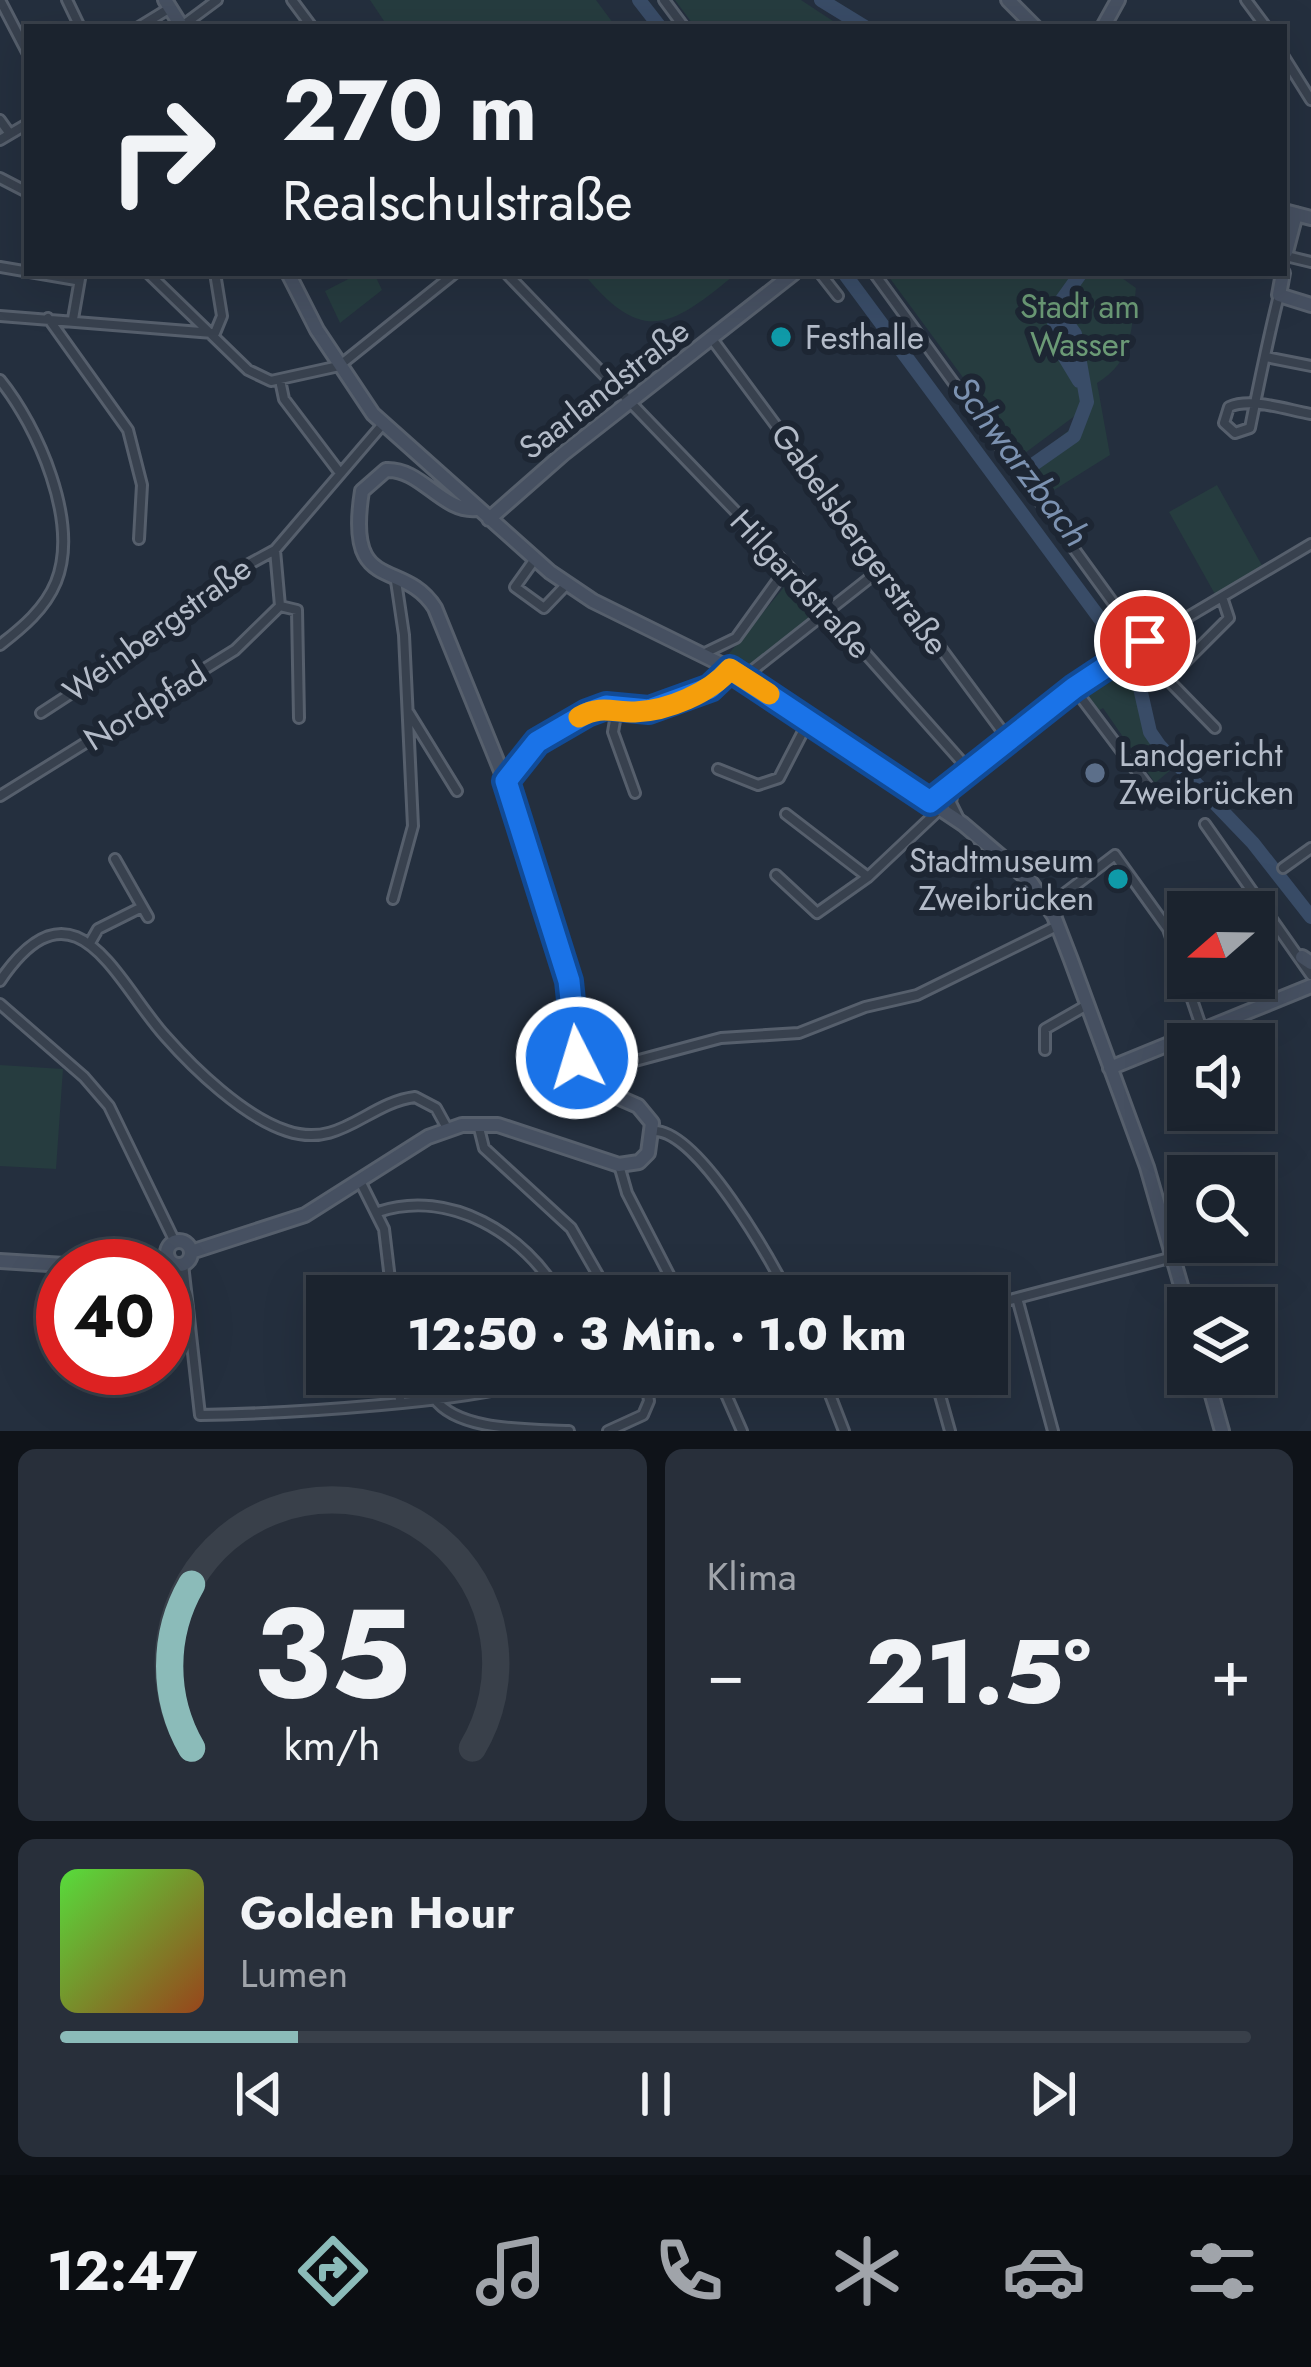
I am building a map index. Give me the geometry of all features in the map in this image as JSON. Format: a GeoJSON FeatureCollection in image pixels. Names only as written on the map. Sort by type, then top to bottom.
{"type":"FeatureCollection","features":[{"type":"Feature","properties":{"kind":"main road"},"geometry":{"type":"LineString","coordinates":[[1008,0],[1032,24]]}},
{"type":"Feature","properties":{"kind":"main road"},"geometry":{"type":"LineString","coordinates":[[1287,249],[1297,214]]}},
{"type":"Feature","properties":{"kind":"main road"},"geometry":{"type":"LineString","coordinates":[[290,276],[339,366],[383,424],[566,585],[744,677],[963,824],[1014,864],[1058,925],[1167,1239]]}},
{"type":"Feature","properties":{"kind":"main road","name":"Saarlandstraße"},"geometry":{"type":"LineString","coordinates":[[489,519],[790,276]]}},
{"type":"Feature","properties":{"kind":"main road"},"geometry":{"type":"LineString","coordinates":[[1282,276],[1280,295],[1311,305]]}},
{"type":"Feature","properties":{"kind":"main road"},"geometry":{"type":"LineString","coordinates":[[192,1256],[296,1219],[447,1129],[478,1123],[619,1165],[645,1157],[654,1132],[644,1111],[590,1082],[577,1058],[569,981],[506,781],[435,608],[424,593],[372,567],[362,545],[361,499],[370,478],[386,470],[403,471],[460,507],[477,508]]}},
{"type":"Feature","properties":{"kind":"main road","name":"Saarlandstraße"},"geometry":{"type":"LineString","coordinates":[[505,505],[512,539]]}},
{"type":"Feature","properties":{"kind":"main road"},"geometry":{"type":"LineString","coordinates":[[1224,1023],[1311,986]]}},
{"type":"Feature","properties":{"kind":"main road"},"geometry":{"type":"LineString","coordinates":[[1109,1068],[1167,1046]]}},
{"type":"Feature","properties":{"kind":"main road"},"geometry":{"type":"LineString","coordinates":[[0,1258],[36,1262]]}},
{"type":"Feature","properties":{"kind":"main road"},"geometry":{"type":"LineString","coordinates":[[1212,1395],[1222,1431]]}},
{"type":"Feature","properties":{"kind":"street"},"geometry":{"type":"LineString","coordinates":[[0,0],[24,46]]}},
{"type":"Feature","properties":{"kind":"street"},"geometry":{"type":"LineString","coordinates":[[186,24],[217,0]]}},
{"type":"Feature","properties":{"kind":"street"},"geometry":{"type":"LineString","coordinates":[[664,0],[683,24]]}},
{"type":"Feature","properties":{"kind":"street"},"geometry":{"type":"LineString","coordinates":[[1246,0],[1261,24]]}},
{"type":"Feature","properties":{"kind":"street"},"geometry":{"type":"LineString","coordinates":[[144,24],[167,4]]}},
{"type":"Feature","properties":{"kind":"street"},"geometry":{"type":"LineString","coordinates":[[1287,62],[1311,100]]}},
{"type":"Feature","properties":{"kind":"street"},"geometry":{"type":"LineString","coordinates":[[0,120],[10,134]]}},
{"type":"Feature","properties":{"kind":"street"},"geometry":{"type":"LineString","coordinates":[[0,140],[24,126]]}},
{"type":"Feature","properties":{"kind":"street"},"geometry":{"type":"LineString","coordinates":[[151,276],[256,377],[280,380],[339,366],[450,276]]}},
{"type":"Feature","properties":{"kind":"street"},"geometry":{"type":"LineString","coordinates":[[214,333],[222,316],[215,276]]}},
{"type":"Feature","properties":{"kind":"street","name":"Hilgardstraße"},"geometry":{"type":"LineString","coordinates":[[509,276],[788,566],[969,770]]}},
{"type":"Feature","properties":{"kind":"street"},"geometry":{"type":"LineString","coordinates":[[822,276],[838,296]]}},
{"type":"Feature","properties":{"kind":"street"},"geometry":{"type":"LineString","coordinates":[[876,276],[1145,641],[1168,679],[1216,728]]}},
{"type":"Feature","properties":{"kind":"street"},"geometry":{"type":"LineString","coordinates":[[73,320],[78,277]]}},
{"type":"Feature","properties":{"kind":"street"},"geometry":{"type":"LineString","coordinates":[[1280,295],[1255,405],[1248,432],[1235,434],[1225,419],[1229,407],[1241,403],[1255,405],[1311,414]]}},
{"type":"Feature","properties":{"kind":"street"},"geometry":{"type":"LineString","coordinates":[[0,316],[214,333]]}},
{"type":"Feature","properties":{"kind":"street"},"geometry":{"type":"LineString","coordinates":[[48,318],[128,430],[141,472],[139,539]]}},
{"type":"Feature","properties":{"kind":"street","name":"Gabelsbergerstraße"},"geometry":{"type":"LineString","coordinates":[[712,339],[1008,739]]}},
{"type":"Feature","properties":{"kind":"street"},"geometry":{"type":"LineString","coordinates":[[1266,357],[1311,366]]}},
{"type":"Feature","properties":{"kind":"street"},"geometry":{"type":"LineString","coordinates":[[0,380],[21,411],[46,470],[62,547],[58,577],[46,602],[0,645]]}},
{"type":"Feature","properties":{"kind":"street"},"geometry":{"type":"LineString","coordinates":[[280,380],[286,403],[340,473]]}},
{"type":"Feature","properties":{"kind":"street","name":"Weinbergstraße"},"geometry":{"type":"LineString","coordinates":[[41,713],[153,640],[230,575],[275,550],[383,424]]}},
{"type":"Feature","properties":{"kind":"street"},"geometry":{"type":"LineString","coordinates":[[776,875],[818,913],[868,877],[954,782],[1074,688],[1311,544]]}},
{"type":"Feature","properties":{"kind":"street"},"geometry":{"type":"LineString","coordinates":[[275,550],[280,606],[297,610],[299,718]]}},
{"type":"Feature","properties":{"kind":"street"},"geometry":{"type":"LineString","coordinates":[[535,559],[514,587],[544,608],[566,585]]}},
{"type":"Feature","properties":{"kind":"street"},"geometry":{"type":"LineString","coordinates":[[702,653],[736,638],[788,566]]}},
{"type":"Feature","properties":{"kind":"street"},"geometry":{"type":"LineString","coordinates":[[744,677],[881,569]]}},
{"type":"Feature","properties":{"kind":"street"},"geometry":{"type":"LineString","coordinates":[[393,899],[413,826],[404,635],[396,581]]}},
{"type":"Feature","properties":{"kind":"street"},"geometry":{"type":"LineString","coordinates":[[1168,679],[1228,618],[1222,597]]}},
{"type":"Feature","properties":{"kind":"street","name":"Nordpfad"},"geometry":{"type":"LineString","coordinates":[[0,796],[235,650],[280,606]]}},
{"type":"Feature","properties":{"kind":"street"},"geometry":{"type":"LineString","coordinates":[[506,781],[544,736],[595,709],[649,710],[700,693],[730,669]]}},
{"type":"Feature","properties":{"kind":"street"},"geometry":{"type":"LineString","coordinates":[[1074,688],[1150,789]]}},
{"type":"Feature","properties":{"kind":"street"},"geometry":{"type":"LineString","coordinates":[[405,707],[457,790]]}},
{"type":"Feature","properties":{"kind":"street"},"geometry":{"type":"LineString","coordinates":[[617,709],[613,732],[635,794]]}},
{"type":"Feature","properties":{"kind":"street"},"geometry":{"type":"LineString","coordinates":[[718,769],[758,785],[779,778],[789,769],[809,720]]}},
{"type":"Feature","properties":{"kind":"street"},"geometry":{"type":"LineString","coordinates":[[954,782],[951,803],[963,824]]}},
{"type":"Feature","properties":{"kind":"street"},"geometry":{"type":"LineString","coordinates":[[786,814],[868,877]]}},
{"type":"Feature","properties":{"kind":"street"},"geometry":{"type":"LineString","coordinates":[[1205,824],[1306,960],[1311,975]]}},
{"type":"Feature","properties":{"kind":"street"},"geometry":{"type":"LineString","coordinates":[[1282,868],[1311,848]]}},
{"type":"Feature","properties":{"kind":"street"},"geometry":{"type":"LineString","coordinates":[[1048,906],[1115,855],[1168,928],[1191,1023]]}},
{"type":"Feature","properties":{"kind":"street"},"geometry":{"type":"LineString","coordinates":[[90,943],[98,929],[145,912],[115,859]]}},
{"type":"Feature","properties":{"kind":"street"},"geometry":{"type":"LineString","coordinates":[[594,1072],[721,1038],[799,1033],[866,1006],[917,995],[1058,925]]}},
{"type":"Feature","properties":{"kind":"street"},"geometry":{"type":"LineString","coordinates":[[0,982],[19,955],[36,944],[57,938],[90,943],[109,956],[176,1047],[274,1126],[302,1136],[331,1135],[415,1097],[430,1102],[447,1129]]}},
{"type":"Feature","properties":{"kind":"street"},"geometry":{"type":"LineString","coordinates":[[0,1004],[84,1076],[109,1106],[174,1239]]}},
{"type":"Feature","properties":{"kind":"street"},"geometry":{"type":"LineString","coordinates":[[1045,1050],[1045,1029],[1087,1005]]}},
{"type":"Feature","properties":{"kind":"street"},"geometry":{"type":"LineString","coordinates":[[478,1123],[484,1148],[571,1228],[598,1275]]}},
{"type":"Feature","properties":{"kind":"street"},"geometry":{"type":"LineString","coordinates":[[654,1132],[679,1140],[712,1178],[775,1275]]}},
{"type":"Feature","properties":{"kind":"street"},"geometry":{"type":"LineString","coordinates":[[619,1165],[622,1184],[669,1275]]}},
{"type":"Feature","properties":{"kind":"street"},"geometry":{"type":"LineString","coordinates":[[360,1181],[378,1212],[388,1275]]}},
{"type":"Feature","properties":{"kind":"street"},"geometry":{"type":"LineString","coordinates":[[378,1212],[422,1206],[490,1225],[533,1257],[545,1275]]}},
{"type":"Feature","properties":{"kind":"street"},"geometry":{"type":"LineString","coordinates":[[1008,1300],[1167,1259]]}},
{"type":"Feature","properties":{"kind":"street"},"geometry":{"type":"LineString","coordinates":[[1017,1298],[1053,1431]]}},
{"type":"Feature","properties":{"kind":"street"},"geometry":{"type":"LineString","coordinates":[[192,1330],[202,1329]]}},
{"type":"Feature","properties":{"kind":"street"},"geometry":{"type":"LineString","coordinates":[[192,1354],[197,1413],[454,1395]]}},
{"type":"Feature","properties":{"kind":"street"},"geometry":{"type":"LineString","coordinates":[[400,1395],[400,1400]]}},
{"type":"Feature","properties":{"kind":"street"},"geometry":{"type":"LineString","coordinates":[[608,1431],[643,1414],[648,1395]]}},
{"type":"Feature","properties":{"kind":"street"},"geometry":{"type":"LineString","coordinates":[[727,1395],[742,1431]]}},
{"type":"Feature","properties":{"kind":"street"},"geometry":{"type":"LineString","coordinates":[[830,1395],[844,1431]]}},
{"type":"Feature","properties":{"kind":"street"},"geometry":{"type":"LineString","coordinates":[[940,1395],[950,1431]]}},
{"type":"Feature","properties":{"kind":"street"},"geometry":{"type":"LineString","coordinates":[[434,1398],[448,1418],[461,1424],[569,1431]]}},
{"type":"Feature","properties":{"kind":"green space"},"geometry":{"type":"Polygon","coordinates":[[[370,0],[596,0],[614,24],[386,24],[370,0]]]}},
{"type":"Feature","properties":{"kind":"green space"},"geometry":{"type":"Polygon","coordinates":[[[675,0],[801,0],[837,24],[693,24],[675,0]]]}},
{"type":"Feature","properties":{"kind":"green space"},"geometry":{"type":"Polygon","coordinates":[[[354,276],[375,276],[382,290],[340,323],[325,291],[354,276]]]}},
{"type":"Feature","properties":{"kind":"green space"},"geometry":{"type":"Polygon","coordinates":[[[586,276],[733,276],[694,306],[658,321],[641,320],[604,297],[586,276]]]}},
{"type":"Feature","properties":{"kind":"green space","name":"Stadt am Wasser"},"geometry":{"type":"Polygon","coordinates":[[[888,276],[1119,276],[1136,288],[1124,354],[1097,383],[1110,455],[1046,495],[1025,465],[1078,423],[1080,412],[1021,456],[888,276]]]}},
{"type":"Feature","properties":{"kind":"green space"},"geometry":{"type":"Polygon","coordinates":[[[1217,485],[1264,569],[1216,596],[1169,512],[1217,485]]]}},
{"type":"Feature","properties":{"kind":"green space"},"geometry":{"type":"Polygon","coordinates":[[[790,580],[820,612],[747,667],[727,656],[790,580]]]}},
{"type":"Feature","properties":{"kind":"green space"},"geometry":{"type":"Polygon","coordinates":[[[1124,662],[1151,741],[1173,768],[1155,783],[1103,708],[1098,711],[1084,690],[1124,662]]]}},
{"type":"Feature","properties":{"kind":"green space"},"geometry":{"type":"Polygon","coordinates":[[[0,1065],[63,1069],[56,1169],[0,1166],[0,1065]]]}},
{"type":"Feature","properties":{"kind":"waterway","name":"Schwarzbach"},"geometry":{"type":"LineString","coordinates":[[639,0],[658,24]]}},
{"type":"Feature","properties":{"kind":"waterway"},"geometry":{"type":"LineString","coordinates":[[821,0],[860,24]]}},
{"type":"Feature","properties":{"kind":"waterway","name":"Schwarzbach"},"geometry":{"type":"LineString","coordinates":[[846,276],[1135,666],[1150,732],[1159,745],[1253,843],[1311,917]]}},
{"type":"Feature","properties":{"kind":"waterway"},"geometry":{"type":"LineString","coordinates":[[1034,464],[1074,436],[1087,402],[1075,334],[1056,308],[1079,276]]}},
{"type":"Feature","properties":{"kind":"waterway"},"geometry":{"type":"LineString","coordinates":[[1056,308],[1053,338],[1079,381]]}},
{"type":"Feature","properties":{"kind":"slow traffic"},"geometry":{"type":"LineString","coordinates":[[579,717],[606,706],[631,712],[649,710],[710,688],[730,669],[769,694]]}},
{"type":"Feature","properties":{"kind":"place","name":"Festhalle"},"geometry":{"type":"Point","coordinates":[781,337]}},
{"type":"Feature","properties":{"kind":"place","name":"Landgericht Zweibrücken"},"geometry":{"type":"Point","coordinates":[1095,773]}},
{"type":"Feature","properties":{"kind":"place","name":"Stadtmuseum Zweibrücken"},"geometry":{"type":"Point","coordinates":[1118,879]}},
{"type":"Feature","properties":{"kind":"route"},"geometry":{"type":"LineString","coordinates":[[577,1058],[569,981],[506,781],[544,736],[600,707],[649,710],[700,693],[730,669],[930,802],[1074,688],[1145,641]]}}]}
